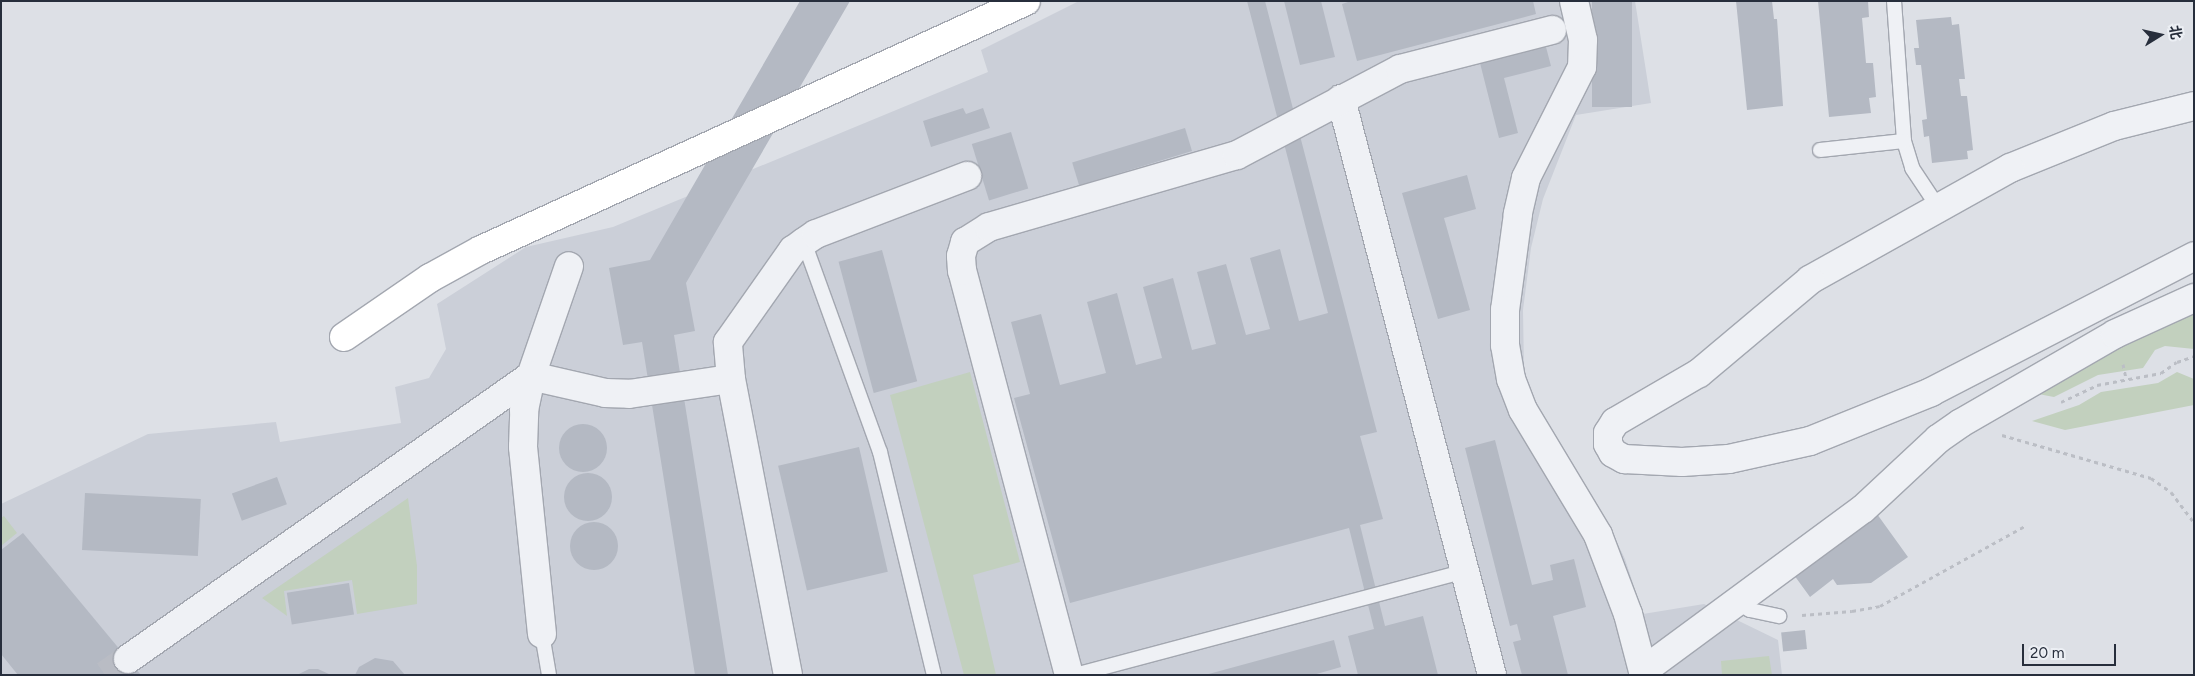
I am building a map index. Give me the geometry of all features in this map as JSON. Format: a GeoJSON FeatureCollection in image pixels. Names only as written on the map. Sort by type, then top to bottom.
{"type":"FeatureCollection","features":[{"type":"Feature","properties":{"kind":"street"},"geometry":{"type":"LineString","coordinates":[[344,337],[430,278],[481,250],[1026,1]]}},
{"type":"Feature","properties":{"kind":"street"},"geometry":{"type":"LineString","coordinates":[[1574,1],[1582,40],[1582,67],[1526,178],[1505,310],[1505,345],[1511,379],[1523,410],[1598,536],[1628,614],[1644,673],[1863,509],[1931,445],[1961,424],[2115,334],[2194,298]]}},
{"type":"Feature","properties":{"kind":"street"},"geometry":{"type":"LineString","coordinates":[[1069,675],[962,271],[961,256],[965,242],[989,227],[1237,155],[1340,99],[1400,70],[1552,30]]}},
{"type":"Feature","properties":{"kind":"street"},"geometry":{"type":"LineString","coordinates":[[1340,99],[1492,675]]}},
{"type":"Feature","properties":{"kind":"street"},"geometry":{"type":"LineString","coordinates":[[2194,106],[2114,126],[2010,168],[1810,280],[1699,373],[1627,413],[1608,433],[1608,444],[1613,453],[1638,461],[1729,459],[1810,442],[1931,392],[2194,256]]}},
{"type":"Feature","properties":{"kind":"street"},"geometry":{"type":"LineString","coordinates":[[788,675],[731,379],[727,356],[728,342],[735,329],[793,250],[804,242],[816,234],[967,176]]}},
{"type":"Feature","properties":{"kind":"street"},"geometry":{"type":"LineString","coordinates":[[542,634],[523,447],[524,410],[531,376],[569,266]]}},
{"type":"Feature","properties":{"kind":"street"},"geometry":{"type":"LineString","coordinates":[[128,659],[531,376],[605,393],[629,394],[731,379]]}},
{"type":"Feature","properties":{"kind":"lane"},"geometry":{"type":"LineString","coordinates":[[1894,1],[1904,141],[1912,168],[1938,207]]}},
{"type":"Feature","properties":{"kind":"lane"},"geometry":{"type":"LineString","coordinates":[[1820,150],[1904,141]]}},
{"type":"Feature","properties":{"kind":"lane"},"geometry":{"type":"LineString","coordinates":[[804,242],[880,452],[934,675]]}},
{"type":"Feature","properties":{"kind":"lane"},"geometry":{"type":"LineString","coordinates":[[1075,675],[1466,571]]}},
{"type":"Feature","properties":{"kind":"lane"},"geometry":{"type":"LineString","coordinates":[[1737,602],[1750,610],[1779,616]]}},
{"type":"Feature","properties":{"kind":"lane"},"geometry":{"type":"LineString","coordinates":[[542,634],[549,675]]}},
{"type":"Feature","properties":{"kind":"path"},"geometry":{"type":"LineString","coordinates":[[2059,403],[2097,385],[2161,373],[2177,362],[2194,356]]}},
{"type":"Feature","properties":{"kind":"path"},"geometry":{"type":"LineString","coordinates":[[1961,424],[2151,478],[2171,492],[2194,523]]}},
{"type":"Feature","properties":{"kind":"path"},"geometry":{"type":"LineString","coordinates":[[1779,616],[1852,612],[1880,606],[2025,526]]}},
{"type":"Feature","properties":{"kind":"shaded area"},"geometry":{"type":"Polygon","coordinates":[[[1079,1],[1635,1],[1651,103],[1576,115],[1543,199],[1531,248],[1523,310],[1524,371],[1531,395],[1611,530],[1625,559],[1643,614],[1704,604],[1778,640],[1782,675],[1,675],[1,504],[148,434],[276,422],[280,442],[401,423],[395,387],[429,378],[446,349],[437,304],[526,247],[613,227],[988,72],[981,50],[1079,1]]]}},
{"type":"Feature","properties":{"kind":"green space"},"geometry":{"type":"Polygon","coordinates":[[[2194,311],[2194,349],[2165,346],[2155,350],[2143,368],[2098,375],[2054,397],[2033,393],[2115,346],[2194,311]]]}},
{"type":"Feature","properties":{"kind":"green space"},"geometry":{"type":"Polygon","coordinates":[[[970,372],[1020,562],[973,575],[996,675],[964,675],[890,395],[970,372]]]}},
{"type":"Feature","properties":{"kind":"green space"},"geometry":{"type":"Polygon","coordinates":[[[2177,372],[2194,379],[2194,405],[2065,430],[2032,421],[2079,405],[2101,392],[2158,383],[2177,372]]]}},
{"type":"Feature","properties":{"kind":"green space"},"geometry":{"type":"Polygon","coordinates":[[[408,498],[417,566],[417,604],[357,614],[352,580],[284,591],[287,616],[262,598],[408,498]]]}},
{"type":"Feature","properties":{"kind":"green space"},"geometry":{"type":"Polygon","coordinates":[[[4,516],[17,533],[1,546],[1,518],[4,516]]]}},
{"type":"Feature","properties":{"kind":"green space"},"geometry":{"type":"Polygon","coordinates":[[[1769,656],[1772,675],[1722,675],[1721,661],[1769,656]]]}},
{"type":"Feature","properties":{"kind":"building"},"geometry":{"type":"Polygon","coordinates":[[[800,1],[850,1],[686,283],[695,331],[674,335],[728,675],[695,675],[642,342],[623,345],[609,268],[650,260],[800,1]]]}},
{"type":"Feature","properties":{"kind":"building"},"geometry":{"type":"Polygon","coordinates":[[[1247,1],[1265,1],[1377,432],[1360,436],[1383,519],[1360,525],[1385,626],[1423,616],[1438,675],[1358,675],[1348,636],[1374,629],[1349,528],[1070,603],[1014,398],[1030,394],[1011,322],[1041,314],[1060,385],[1106,373],[1087,302],[1117,293],[1136,365],[1162,358],[1143,287],[1173,278],[1192,350],[1216,344],[1197,272],[1226,264],[1246,335],[1270,329],[1250,258],[1280,249],[1299,321],[1328,313],[1247,1]]]}},
{"type":"Feature","properties":{"kind":"building"},"geometry":{"type":"Polygon","coordinates":[[[1284,1],[1321,1],[1335,57],[1300,65],[1284,1]]]}},
{"type":"Feature","properties":{"kind":"building"},"geometry":{"type":"Polygon","coordinates":[[[1351,1],[1533,1],[1536,14],[1357,61],[1342,4],[1351,1]]]}},
{"type":"Feature","properties":{"kind":"building"},"geometry":{"type":"Polygon","coordinates":[[[1592,1],[1632,1],[1632,107],[1592,107],[1592,1]]]}},
{"type":"Feature","properties":{"kind":"building"},"geometry":{"type":"Polygon","coordinates":[[[1736,1],[1772,1],[1774,19],[1777,19],[1783,106],[1747,110],[1736,1]]]}},
{"type":"Feature","properties":{"kind":"building"},"geometry":{"type":"Polygon","coordinates":[[[1818,1],[1868,1],[1869,17],[1862,18],[1866,63],[1873,63],[1876,97],[1869,98],[1871,113],[1829,117],[1818,1]]]}},
{"type":"Feature","properties":{"kind":"building"},"geometry":{"type":"Polygon","coordinates":[[[1951,17],[1952,25],[1959,24],[1965,79],[1959,79],[1961,96],[1967,96],[1973,150],[1967,151],[1968,159],[1932,163],[1929,136],[1924,137],[1922,120],[1927,119],[1921,65],[1916,65],[1914,48],[1919,48],[1916,20],[1951,17]]]}},
{"type":"Feature","properties":{"kind":"building"},"geometry":{"type":"Polygon","coordinates":[[[1546,47],[1551,66],[1504,78],[1518,133],[1499,138],[1480,63],[1546,47]]]}},
{"type":"Feature","properties":{"kind":"building"},"geometry":{"type":"Polygon","coordinates":[[[963,108],[966,114],[983,108],[990,128],[931,147],[923,121],[963,108]]]}},
{"type":"Feature","properties":{"kind":"building"},"geometry":{"type":"Polygon","coordinates":[[[1185,128],[1192,151],[1079,185],[1072,162],[1185,128]]]}},
{"type":"Feature","properties":{"kind":"building"},"geometry":{"type":"Polygon","coordinates":[[[1011,132],[1028,188],[989,200],[972,144],[1011,132]]]}},
{"type":"Feature","properties":{"kind":"building"},"geometry":{"type":"Polygon","coordinates":[[[1467,175],[1476,209],[1444,218],[1470,310],[1438,319],[1402,193],[1467,175]]]}},
{"type":"Feature","properties":{"kind":"building"},"geometry":{"type":"Polygon","coordinates":[[[882,250],[917,381],[874,393],[839,262],[882,250]]]}},
{"type":"Feature","properties":{"kind":"building"},"geometry":{"type":"Polygon","coordinates":[[[583,424],[592,426],[600,431],[605,439],[607,448],[605,457],[600,465],[592,470],[583,472],[574,470],[566,465],[561,457],[559,448],[561,439],[566,431],[574,426],[583,424]]]}},
{"type":"Feature","properties":{"kind":"building"},"geometry":{"type":"Polygon","coordinates":[[[1495,440],[1532,585],[1553,580],[1550,565],[1574,559],[1586,607],[1553,616],[1568,675],[1522,675],[1513,642],[1521,640],[1517,624],[1510,626],[1465,448],[1495,440]]]}},
{"type":"Feature","properties":{"kind":"building"},"geometry":{"type":"Polygon","coordinates":[[[859,447],[888,572],[807,590],[778,466],[859,447]]]}},
{"type":"Feature","properties":{"kind":"building"},"geometry":{"type":"Polygon","coordinates":[[[588,473],[597,475],[605,480],[610,488],[612,497],[610,506],[605,514],[597,519],[588,521],[579,519],[571,514],[566,506],[564,497],[566,488],[571,480],[579,475],[588,473]]]}},
{"type":"Feature","properties":{"kind":"building"},"geometry":{"type":"Polygon","coordinates":[[[277,477],[287,504],[242,521],[232,493],[277,477]]]}},
{"type":"Feature","properties":{"kind":"building"},"geometry":{"type":"Polygon","coordinates":[[[85,493],[201,499],[198,556],[82,550],[85,493]]]}},
{"type":"Feature","properties":{"kind":"building"},"geometry":{"type":"Polygon","coordinates":[[[1877,514],[1908,557],[1871,583],[1837,585],[1833,579],[1810,597],[1794,575],[1877,514]]]}},
{"type":"Feature","properties":{"kind":"building"},"geometry":{"type":"Polygon","coordinates":[[[594,522],[603,524],[611,529],[616,537],[618,546],[616,555],[611,563],[603,568],[594,570],[585,568],[577,563],[572,555],[570,546],[572,537],[577,529],[585,524],[594,522]]]}},
{"type":"Feature","properties":{"kind":"building"},"geometry":{"type":"Polygon","coordinates":[[[23,533],[141,675],[18,675],[1,654],[1,550],[23,533]]]}},
{"type":"Feature","properties":{"kind":"building"},"geometry":{"type":"Polygon","coordinates":[[[349,583],[354,615],[292,624],[287,593],[349,583]]]}},
{"type":"Feature","properties":{"kind":"building"},"geometry":{"type":"Polygon","coordinates":[[[1805,630],[1807,649],[1783,651],[1781,633],[1805,630]]]}},
{"type":"Feature","properties":{"kind":"building"},"geometry":{"type":"Polygon","coordinates":[[[1334,640],[1341,667],[1313,675],[1205,675],[1334,640]]]}},
{"type":"Feature","properties":{"kind":"building"},"geometry":{"type":"Polygon","coordinates":[[[375,658],[393,661],[405,675],[355,675],[359,667],[375,658]]]}},
{"type":"Feature","properties":{"kind":"building"},"geometry":{"type":"Polygon","coordinates":[[[309,669],[318,669],[331,675],[297,675],[309,669]]]}},
{"type":"Feature","properties":{"kind":"tunnel"},"geometry":{"type":"LineString","coordinates":[[105,675],[128,659]]}}]}
